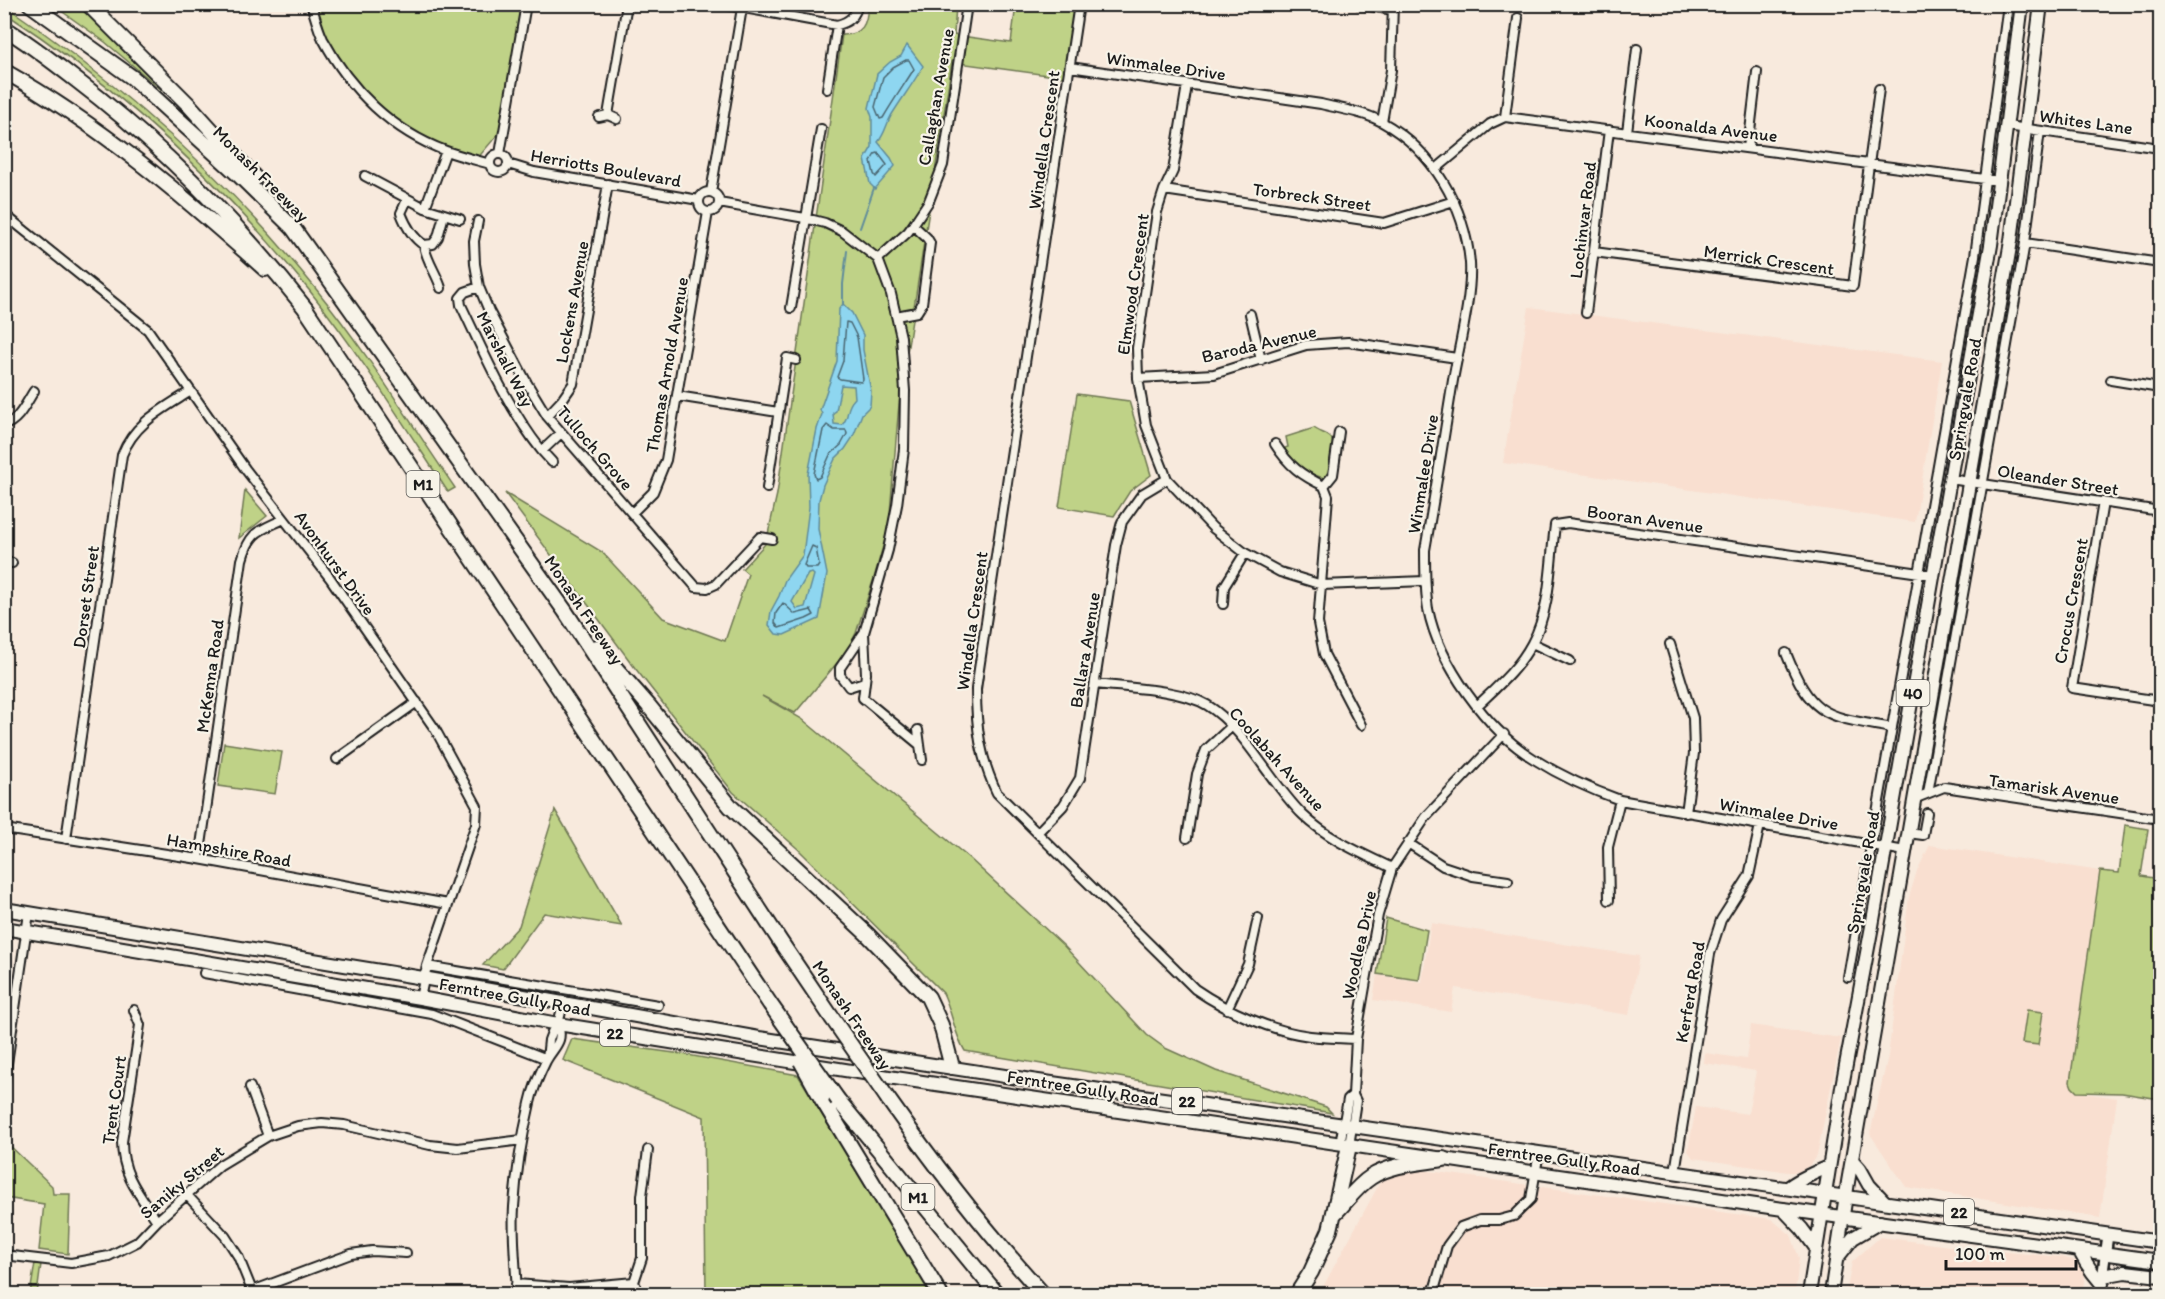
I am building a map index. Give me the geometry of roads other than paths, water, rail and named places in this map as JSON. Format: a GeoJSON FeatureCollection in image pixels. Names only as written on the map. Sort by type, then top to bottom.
{"type":"FeatureCollection","features":[{"type":"Feature","properties":{"kind":"highway","name":"Monash Freeway"},"geometry":{"type":"LineString","coordinates":[[30,4],[133,78],[293,228],[565,611],[780,941],[888,1099],[945,1179],[1043,1294]]}},
{"type":"Feature","properties":{"kind":"highway"},"geometry":{"type":"LineString","coordinates":[[88,4],[188,104],[272,197],[293,228]]}},
{"type":"Feature","properties":{"kind":"highway","name":"M1"},"geometry":{"type":"LineString","coordinates":[[4,28],[83,85],[174,163],[257,249],[305,308],[770,1004],[838,1100],[997,1294]]}},
{"type":"Feature","properties":{"kind":"highway"},"geometry":{"type":"LineString","coordinates":[[4,71],[67,108],[97,129],[228,237],[305,308]]}},
{"type":"Feature","properties":{"kind":"highway"},"geometry":{"type":"LineString","coordinates":[[565,611],[648,705],[731,807],[867,934],[927,997],[937,1015],[952,1067]]}},
{"type":"Feature","properties":{"kind":"highway"},"geometry":{"type":"LineString","coordinates":[[770,1004],[822,1099],[940,1294]]}},
{"type":"Feature","properties":{"kind":"highway"},"geometry":{"type":"LineString","coordinates":[[1297,1294],[1311,1272],[1335,1214],[1345,1145]]}},
{"type":"Feature","properties":{"kind":"highway"},"geometry":{"type":"LineString","coordinates":[[1335,1214],[1369,1178],[1395,1167],[1443,1159]]}},
{"type":"Feature","properties":{"kind":"main road","name":"Springvale Road"},"geometry":{"type":"LineString","coordinates":[[1809,1294],[1828,1167],[1989,256],[2022,4]]}},
{"type":"Feature","properties":{"kind":"main road","name":"Springvale Road"},"geometry":{"type":"LineString","coordinates":[[1831,1294],[1851,1160],[2011,241],[2042,4]]}},
{"type":"Feature","properties":{"kind":"main road","name":"Ferntree Gully Road"},"geometry":{"type":"LineString","coordinates":[[4,909],[423,978],[759,1038],[2160,1242]]}},
{"type":"Feature","properties":{"kind":"main road","name":"Ferntree Gully Road"},"geometry":{"type":"LineString","coordinates":[[4,928],[420,998],[558,1024],[895,1078],[1783,1209],[2160,1261]]}},
{"type":"Feature","properties":{"kind":"main road"},"geometry":{"type":"LineString","coordinates":[[1851,1160],[1860,1169],[1866,1182],[1884,1201]]}},
{"type":"Feature","properties":{"kind":"main road"},"geometry":{"type":"LineString","coordinates":[[1788,1188],[1797,1180],[1809,1177],[1828,1167]]}},
{"type":"Feature","properties":{"kind":"main road"},"geometry":{"type":"LineString","coordinates":[[1710,1198],[1713,1177]]}},
{"type":"Feature","properties":{"kind":"main road"},"geometry":{"type":"LineString","coordinates":[[1783,1209],[1799,1225],[1816,1248]]}},
{"type":"Feature","properties":{"kind":"main road"},"geometry":{"type":"LineString","coordinates":[[1836,1258],[1853,1238],[1880,1222]]}},
{"type":"Feature","properties":{"kind":"main road"},"geometry":{"type":"LineString","coordinates":[[2079,1250],[2101,1285],[2125,1272],[2160,1276]]}},
{"type":"Feature","properties":{"kind":"street"},"geometry":{"type":"LineString","coordinates":[[311,4],[322,37],[342,70],[361,94],[392,121],[415,137],[446,151],[490,164],[493,169],[501,172],[508,164],[505,156],[500,154],[493,157],[490,164]]}},
{"type":"Feature","properties":{"kind":"street"},"geometry":{"type":"LineString","coordinates":[[500,154],[525,4]]}},
{"type":"Feature","properties":{"kind":"street"},"geometry":{"type":"LineString","coordinates":[[608,115],[627,4]]}},
{"type":"Feature","properties":{"kind":"street"},"geometry":{"type":"LineString","coordinates":[[722,4],[837,25],[846,23],[853,17],[858,4]]}},
{"type":"Feature","properties":{"kind":"street","name":"Callaghan Avenue"},"geometry":{"type":"LineString","coordinates":[[878,260],[913,225],[928,201],[942,165],[967,4]]}},
{"type":"Feature","properties":{"kind":"street","name":"Windella Crescent"},"geometry":{"type":"LineString","coordinates":[[1079,4],[976,689],[976,724],[986,770],[997,793],[1187,982],[1213,1002],[1295,1033],[1356,1039]]}},
{"type":"Feature","properties":{"kind":"street"},"geometry":{"type":"LineString","coordinates":[[1359,4],[1393,7],[1391,70],[1382,122]]}},
{"type":"Feature","properties":{"kind":"street","name":"Springvale Road"},"geometry":{"type":"LineString","coordinates":[[1848,977],[1975,256],[2008,4]]}},
{"type":"Feature","properties":{"kind":"street"},"geometry":{"type":"LineString","coordinates":[[711,192],[742,8]]}},
{"type":"Feature","properties":{"kind":"street"},"geometry":{"type":"LineString","coordinates":[[1436,170],[1490,124],[1505,117],[1518,18]]}},
{"type":"Feature","properties":{"kind":"street"},"geometry":{"type":"LineString","coordinates":[[827,89],[837,25]]}},
{"type":"Feature","properties":{"kind":"street"},"geometry":{"type":"LineString","coordinates":[[1627,132],[1637,49]]}},
{"type":"Feature","properties":{"kind":"street","name":"Winmalee Drive"},"geometry":{"type":"LineString","coordinates":[[1070,68],[1321,104],[1354,112],[1382,122],[1409,142],[1436,170],[1454,201],[1464,228],[1470,265],[1466,310],[1425,550],[1428,609],[1442,652],[1453,673],[1477,706],[1504,734],[1531,758],[1581,786],[1620,800],[1905,850]]}},
{"type":"Feature","properties":{"kind":"street"},"geometry":{"type":"LineString","coordinates":[[1748,148],[1757,72]]}},
{"type":"Feature","properties":{"kind":"street","name":"Elmwood Crescent"},"geometry":{"type":"LineString","coordinates":[[1187,85],[1173,171],[1157,212],[1137,348],[1138,378],[1146,425],[1167,479],[1213,528],[1245,553],[1280,572],[1322,585],[1425,581]]}},
{"type":"Feature","properties":{"kind":"street"},"geometry":{"type":"LineString","coordinates":[[1870,164],[1880,89]]}},
{"type":"Feature","properties":{"kind":"street"},"geometry":{"type":"LineString","coordinates":[[599,117],[608,115],[617,119]]}},
{"type":"Feature","properties":{"kind":"street","name":"Koonalda Avenue"},"geometry":{"type":"LineString","coordinates":[[1505,117],[2000,181]]}},
{"type":"Feature","properties":{"kind":"street","name":"Whites Lane"},"geometry":{"type":"LineString","coordinates":[[2007,126],[2160,148]]}},
{"type":"Feature","properties":{"kind":"street"},"geometry":{"type":"LineString","coordinates":[[791,308],[821,129]]}},
{"type":"Feature","properties":{"kind":"street","name":"Lochinvar Road"},"geometry":{"type":"LineString","coordinates":[[1586,314],[1609,130]]}},
{"type":"Feature","properties":{"kind":"street","name":"Springvale Road"},"geometry":{"type":"LineString","coordinates":[[1928,793],[2025,243],[2040,130]]}},
{"type":"Feature","properties":{"kind":"street"},"geometry":{"type":"LineString","coordinates":[[425,208],[446,151]]}},
{"type":"Feature","properties":{"kind":"street","name":"Herriotts Boulevard"},"geometry":{"type":"LineString","coordinates":[[508,164],[534,172],[699,200]]}},
{"type":"Feature","properties":{"kind":"street","name":"Merrick Crescent"},"geometry":{"type":"LineString","coordinates":[[1594,252],[1853,286],[1870,164]]}},
{"type":"Feature","properties":{"kind":"street"},"geometry":{"type":"LineString","coordinates":[[365,176],[407,200],[460,219]]}},
{"type":"Feature","properties":{"kind":"street","name":"Lockens Avenue"},"geometry":{"type":"LineString","coordinates":[[547,416],[573,384],[608,184]]}},
{"type":"Feature","properties":{"kind":"street","name":"Torbreck Street"},"geometry":{"type":"LineString","coordinates":[[1164,190],[1384,223],[1454,201]]}},
{"type":"Feature","properties":{"kind":"street"},"geometry":{"type":"LineString","coordinates":[[711,192],[718,196],[719,203],[715,210],[708,212],[702,209],[699,200],[704,193],[711,192]]}},
{"type":"Feature","properties":{"kind":"street"},"geometry":{"type":"LineString","coordinates":[[407,200],[401,213],[404,221],[416,240],[424,245],[433,244],[438,237],[444,215]]}},
{"type":"Feature","properties":{"kind":"street"},"geometry":{"type":"LineString","coordinates":[[719,203],[805,218],[825,223],[842,231],[878,260],[891,294],[901,337],[905,391],[904,449],[897,505],[888,550],[864,633],[840,668],[840,675],[849,687],[920,745]]}},
{"type":"Feature","properties":{"kind":"street","name":"Thomas Arnold Avenue"},"geometry":{"type":"LineString","coordinates":[[632,513],[653,492],[661,475],[677,396],[708,212]]}},
{"type":"Feature","properties":{"kind":"street","name":"Avonhurst Drive"},"geometry":{"type":"LineString","coordinates":[[4,214],[148,330],[284,519],[330,578],[417,702],[435,729],[477,806],[476,824],[423,978],[420,998]]}},
{"type":"Feature","properties":{"kind":"street","name":"Tulloch Grove"},"geometry":{"type":"LineString","coordinates":[[478,221],[474,241],[479,287],[510,352],[547,416],[696,587],[707,588],[716,584],[760,537],[772,539]]}},
{"type":"Feature","properties":{"kind":"street"},"geometry":{"type":"LineString","coordinates":[[896,316],[917,312],[922,304],[930,243],[913,225]]}},
{"type":"Feature","properties":{"kind":"street"},"geometry":{"type":"LineString","coordinates":[[2025,243],[2160,263]]}},
{"type":"Feature","properties":{"kind":"street"},"geometry":{"type":"LineString","coordinates":[[424,245],[441,288]]}},
{"type":"Feature","properties":{"kind":"street","name":"Marshall Way"},"geometry":{"type":"LineString","coordinates":[[479,287],[465,292],[460,298],[461,305],[524,428],[552,462]]}},
{"type":"Feature","properties":{"kind":"street"},"geometry":{"type":"LineString","coordinates":[[1250,314],[1261,360]]}},
{"type":"Feature","properties":{"kind":"street","name":"Baroda Avenue"},"geometry":{"type":"LineString","coordinates":[[1138,378],[1214,374],[1306,345],[1348,342],[1457,358]]}},
{"type":"Feature","properties":{"kind":"street"},"geometry":{"type":"LineString","coordinates":[[767,488],[787,358],[796,360]]}},
{"type":"Feature","properties":{"kind":"street"},"geometry":{"type":"LineString","coordinates":[[2111,380],[2160,388]]}},
{"type":"Feature","properties":{"kind":"street"},"geometry":{"type":"LineString","coordinates":[[4,425],[11,423],[34,391]]}},
{"type":"Feature","properties":{"kind":"street","name":"Dorset Street"},"geometry":{"type":"LineString","coordinates":[[66,839],[122,455],[127,440],[136,429],[191,391]]}},
{"type":"Feature","properties":{"kind":"street"},"geometry":{"type":"LineString","coordinates":[[677,396],[778,412]]}},
{"type":"Feature","properties":{"kind":"street"},"geometry":{"type":"LineString","coordinates":[[1324,486],[1333,475],[1339,432]]}},
{"type":"Feature","properties":{"kind":"street"},"geometry":{"type":"LineString","coordinates":[[542,451],[561,433]]}},
{"type":"Feature","properties":{"kind":"street"},"geometry":{"type":"LineString","coordinates":[[1275,444],[1287,462],[1305,477],[1324,486],[1328,496],[1318,623],[1324,654],[1361,724]]}},
{"type":"Feature","properties":{"kind":"street","name":"Springvale Road"},"geometry":{"type":"LineString","coordinates":[[1941,447],[1954,456]]}},
{"type":"Feature","properties":{"kind":"street","name":"Ballara Avenue"},"geometry":{"type":"LineString","coordinates":[[1038,832],[1063,806],[1080,778],[1116,545],[1122,522],[1142,494],[1167,479]]}},
{"type":"Feature","properties":{"kind":"street","name":"Oleander Street"},"geometry":{"type":"LineString","coordinates":[[1950,479],[2160,511]]}},
{"type":"Feature","properties":{"kind":"street","name":"Crocus Crescent"},"geometry":{"type":"LineString","coordinates":[[2103,502],[2072,688],[2160,701]]}},
{"type":"Feature","properties":{"kind":"street","name":"McKenna Road"},"geometry":{"type":"LineString","coordinates":[[200,859],[242,560],[247,542],[258,531],[284,519]]}},
{"type":"Feature","properties":{"kind":"street","name":"Booran Avenue"},"geometry":{"type":"LineString","coordinates":[[1477,706],[1509,676],[1532,643],[1546,597],[1555,525],[1568,523],[1934,575]]}},
{"type":"Feature","properties":{"kind":"street"},"geometry":{"type":"LineString","coordinates":[[1223,604],[1224,587],[1245,553]]}},
{"type":"Feature","properties":{"kind":"street"},"geometry":{"type":"LineString","coordinates":[[863,698],[866,674],[864,633]]}},
{"type":"Feature","properties":{"kind":"street"},"geometry":{"type":"LineString","coordinates":[[1532,643],[1570,661]]}},
{"type":"Feature","properties":{"kind":"street"},"geometry":{"type":"LineString","coordinates":[[1670,644],[1693,718],[1694,753],[1686,813]]}},
{"type":"Feature","properties":{"kind":"street"},"geometry":{"type":"LineString","coordinates":[[1786,653],[1797,681],[1810,701],[1829,714],[1892,728]]}},
{"type":"Feature","properties":{"kind":"street"},"geometry":{"type":"LineString","coordinates":[[849,687],[864,682]]}},
{"type":"Feature","properties":{"kind":"street","name":"Coolabah Avenue"},"geometry":{"type":"LineString","coordinates":[[1096,684],[1182,695],[1207,705],[1232,726],[1303,815],[1329,836],[1392,868]]}},
{"type":"Feature","properties":{"kind":"street"},"geometry":{"type":"LineString","coordinates":[[337,759],[417,702]]}},
{"type":"Feature","properties":{"kind":"street"},"geometry":{"type":"LineString","coordinates":[[1187,838],[1197,774],[1206,750],[1232,726]]}},
{"type":"Feature","properties":{"kind":"street"},"geometry":{"type":"LineString","coordinates":[[918,730],[922,760]]}},
{"type":"Feature","properties":{"kind":"street","name":"Woodlea Drive"},"geometry":{"type":"LineString","coordinates":[[1345,1145],[1348,1124],[1356,1101],[1353,1095],[1356,1039],[1378,915],[1392,868],[1426,817],[1504,734]]}},
{"type":"Feature","properties":{"kind":"street"},"geometry":{"type":"LineString","coordinates":[[1931,774],[1944,787]]}},
{"type":"Feature","properties":{"kind":"street","name":"Tamarisk Avenue"},"geometry":{"type":"LineString","coordinates":[[1914,799],[1944,787],[2160,819]]}},
{"type":"Feature","properties":{"kind":"street"},"geometry":{"type":"LineString","coordinates":[[1609,900],[1608,847],[1620,800]]}},
{"type":"Feature","properties":{"kind":"street","name":"Springvale Road"},"geometry":{"type":"LineString","coordinates":[[1908,833],[1923,835],[1927,813]]}},
{"type":"Feature","properties":{"kind":"street","name":"Kerferd Road"},"geometry":{"type":"LineString","coordinates":[[1675,1172],[1710,954],[1721,920],[1749,876],[1760,825]]}},
{"type":"Feature","properties":{"kind":"street","name":"Hampshire Road"},"geometry":{"type":"LineString","coordinates":[[4,829],[200,859],[448,904]]}},
{"type":"Feature","properties":{"kind":"street"},"geometry":{"type":"LineString","coordinates":[[1408,843],[1443,866],[1473,876],[1508,880]]}},
{"type":"Feature","properties":{"kind":"street"},"geometry":{"type":"LineString","coordinates":[[4,1084],[29,913]]}},
{"type":"Feature","properties":{"kind":"street"},"geometry":{"type":"LineString","coordinates":[[1227,1009],[1248,964],[1258,918]]}},
{"type":"Feature","properties":{"kind":"street"},"geometry":{"type":"LineString","coordinates":[[427,966],[658,1005]]}},
{"type":"Feature","properties":{"kind":"street","name":"Ferntree Gully Road"},"geometry":{"type":"LineString","coordinates":[[204,973],[432,1014],[547,1059]]}},
{"type":"Feature","properties":{"kind":"street"},"geometry":{"type":"LineString","coordinates":[[514,981],[527,998]]}},
{"type":"Feature","properties":{"kind":"street"},"geometry":{"type":"LineString","coordinates":[[516,1294],[514,1209],[522,1140],[531,1100],[547,1059],[560,1038],[558,1024],[563,1004]]}},
{"type":"Feature","properties":{"kind":"street","name":"Trent Court"},"geometry":{"type":"LineString","coordinates":[[134,1010],[140,1025],[122,1142],[122,1159],[128,1178],[157,1221]]}},
{"type":"Feature","properties":{"kind":"street"},"geometry":{"type":"LineString","coordinates":[[250,1087],[268,1136]]}},
{"type":"Feature","properties":{"kind":"street","name":"Saniky Street"},"geometry":{"type":"LineString","coordinates":[[4,1255],[71,1263],[109,1256],[137,1242],[186,1194],[220,1165],[268,1136],[298,1126],[322,1123],[344,1125],[458,1148],[522,1140]]}},
{"type":"Feature","properties":{"kind":"street"},"geometry":{"type":"LineString","coordinates":[[639,1294],[634,1282],[642,1258],[642,1196],[648,1150]]}},
{"type":"Feature","properties":{"kind":"street"},"geometry":{"type":"LineString","coordinates":[[1433,1294],[1447,1246],[1461,1227],[1480,1220],[1499,1220],[1514,1216],[1531,1199],[1539,1152]]}},
{"type":"Feature","properties":{"kind":"street"},"geometry":{"type":"LineString","coordinates":[[186,1194],[225,1236],[238,1256],[253,1293],[329,1260],[351,1254],[372,1251],[406,1253]]}},
{"type":"Feature","properties":{"kind":"street"},"geometry":{"type":"LineString","coordinates":[[2101,1285],[2108,1235]]}},
{"type":"Feature","properties":{"kind":"street"},"geometry":{"type":"LineString","coordinates":[[516,1284],[569,1288],[634,1282]]}},
{"type":"Feature","properties":{"kind":"water"},"geometry":{"type":"Polygon","coordinates":[[[907,45],[923,66],[891,116],[878,142],[895,166],[875,189],[870,184],[865,159],[872,147],[872,117],[869,108],[877,74],[901,56],[907,45]]]}},
{"type":"Feature","properties":{"kind":"water"},"geometry":{"type":"Polygon","coordinates":[[[843,304],[852,313],[863,335],[863,350],[871,391],[870,406],[862,414],[853,437],[835,459],[819,500],[818,529],[827,574],[819,619],[784,635],[776,634],[769,625],[771,611],[785,580],[803,555],[809,507],[808,474],[822,414],[820,410],[837,361],[839,309],[843,304]],[[841,385],[836,411],[833,413],[834,424],[842,425],[855,398],[854,386],[841,385]],[[808,574],[792,602],[797,609],[805,607],[814,575],[808,574]]]}},
{"type":"Feature","properties":{"kind":"waterway"},"geometry":{"type":"LineString","coordinates":[[860,228],[874,188]]}},
{"type":"Feature","properties":{"kind":"waterway"},"geometry":{"type":"LineString","coordinates":[[843,304],[847,251]]}}]}
